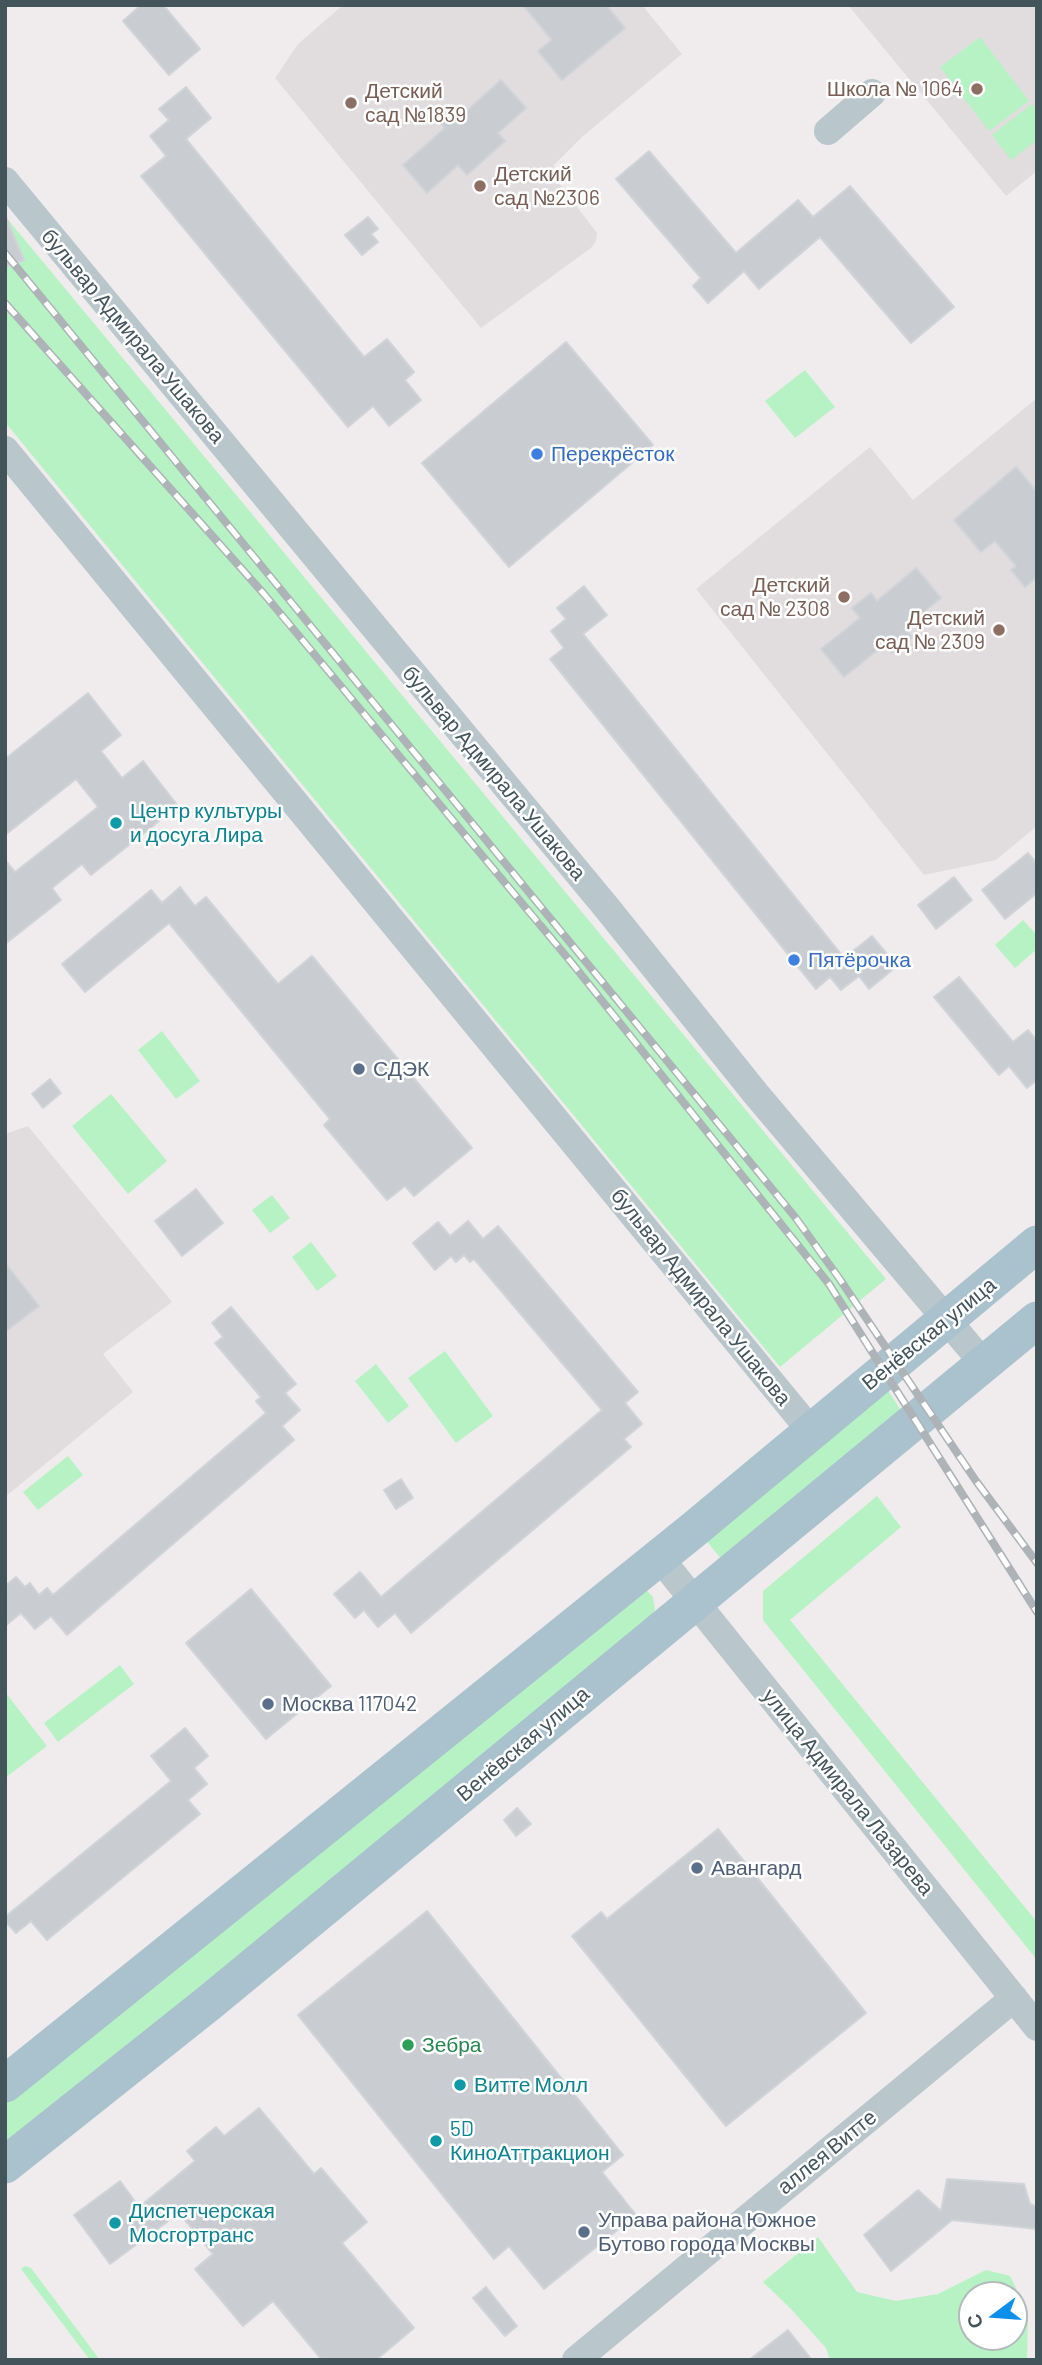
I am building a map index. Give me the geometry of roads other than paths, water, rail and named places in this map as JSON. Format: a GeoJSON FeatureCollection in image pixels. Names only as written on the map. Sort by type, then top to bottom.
{"type":"FeatureCollection","features":[{"type":"Feature","properties":{"kind":"main road","name":"Венёвская улица"},"geometry":{"type":"LineString","coordinates":[[5,2084],[659,1558],[1037,1244]]}},
{"type":"Feature","properties":{"kind":"main road","name":"Венёвская улица"},"geometry":{"type":"LineString","coordinates":[[11,2156],[210,2002],[1037,1320]]}},
{"type":"Feature","properties":{"kind":"street"},"geometry":{"type":"LineString","coordinates":[[828,131],[872,93]]}},
{"type":"Feature","properties":{"kind":"street","name":"бульвар Адмирала Ушакова"},"geometry":{"type":"LineString","coordinates":[[5,181],[598,898],[756,1094],[984,1364]]}},
{"type":"Feature","properties":{"kind":"street","name":"бульвар Адмирала Ушакова"},"geometry":{"type":"LineString","coordinates":[[5,450],[811,1430]]}},
{"type":"Feature","properties":{"kind":"street","name":"улица Адмирала Лазарева"},"geometry":{"type":"LineString","coordinates":[[659,1558],[1037,2027]]}},
{"type":"Feature","properties":{"kind":"street","name":"аллея Витте"},"geometry":{"type":"LineString","coordinates":[[576,2360],[1014,1998]]}},
{"type":"Feature","properties":{"kind":"railway"},"geometry":{"type":"LineString","coordinates":[[5,253],[795,1217],[976,1481],[1037,1563]]}},
{"type":"Feature","properties":{"kind":"railway"},"geometry":{"type":"LineString","coordinates":[[5,303],[264,594],[571,962],[829,1284],[1037,1612]]}},
{"type":"Feature","properties":{"kind":"place","name":"Школа № 1064"},"geometry":{"type":"Point","coordinates":[977,89]}},
{"type":"Feature","properties":{"kind":"place","name":"Детский сад №1839"},"geometry":{"type":"Point","coordinates":[351,103]}},
{"type":"Feature","properties":{"kind":"place","name":"Детский сад №2306"},"geometry":{"type":"Point","coordinates":[480,186]}},
{"type":"Feature","properties":{"kind":"place","name":"Перекрёсток"},"geometry":{"type":"Point","coordinates":[537,454]}},
{"type":"Feature","properties":{"kind":"place","name":"Детский сад № 2308"},"geometry":{"type":"Point","coordinates":[844,597]}},
{"type":"Feature","properties":{"kind":"place","name":"Детский сад № 2309"},"geometry":{"type":"Point","coordinates":[999,630]}},
{"type":"Feature","properties":{"kind":"place","name":"Центр культуры и досуга Лира"},"geometry":{"type":"Point","coordinates":[116,823]}},
{"type":"Feature","properties":{"kind":"place","name":"Пятёрочка"},"geometry":{"type":"Point","coordinates":[794,960]}},
{"type":"Feature","properties":{"kind":"place","name":"СДЭК"},"geometry":{"type":"Point","coordinates":[359,1069]}},
{"type":"Feature","properties":{"kind":"place","name":"Москва 117042"},"geometry":{"type":"Point","coordinates":[268,1704]}},
{"type":"Feature","properties":{"kind":"place","name":"Авангард"},"geometry":{"type":"Point","coordinates":[697,1868]}},
{"type":"Feature","properties":{"kind":"place","name":"Зебра"},"geometry":{"type":"Point","coordinates":[408,2045]}},
{"type":"Feature","properties":{"kind":"place","name":"Витте Молл"},"geometry":{"type":"Point","coordinates":[460,2085]}},
{"type":"Feature","properties":{"kind":"place","name":"5D КиноАттракцион"},"geometry":{"type":"Point","coordinates":[436,2141]}},
{"type":"Feature","properties":{"kind":"place","name":"Диспетчерская Мосгортранс"},"geometry":{"type":"Point","coordinates":[115,2223]}},
{"type":"Feature","properties":{"kind":"place","name":"Управа района Южное Бутово города Москвы"},"geometry":{"type":"Point","coordinates":[584,2232]}}]}
